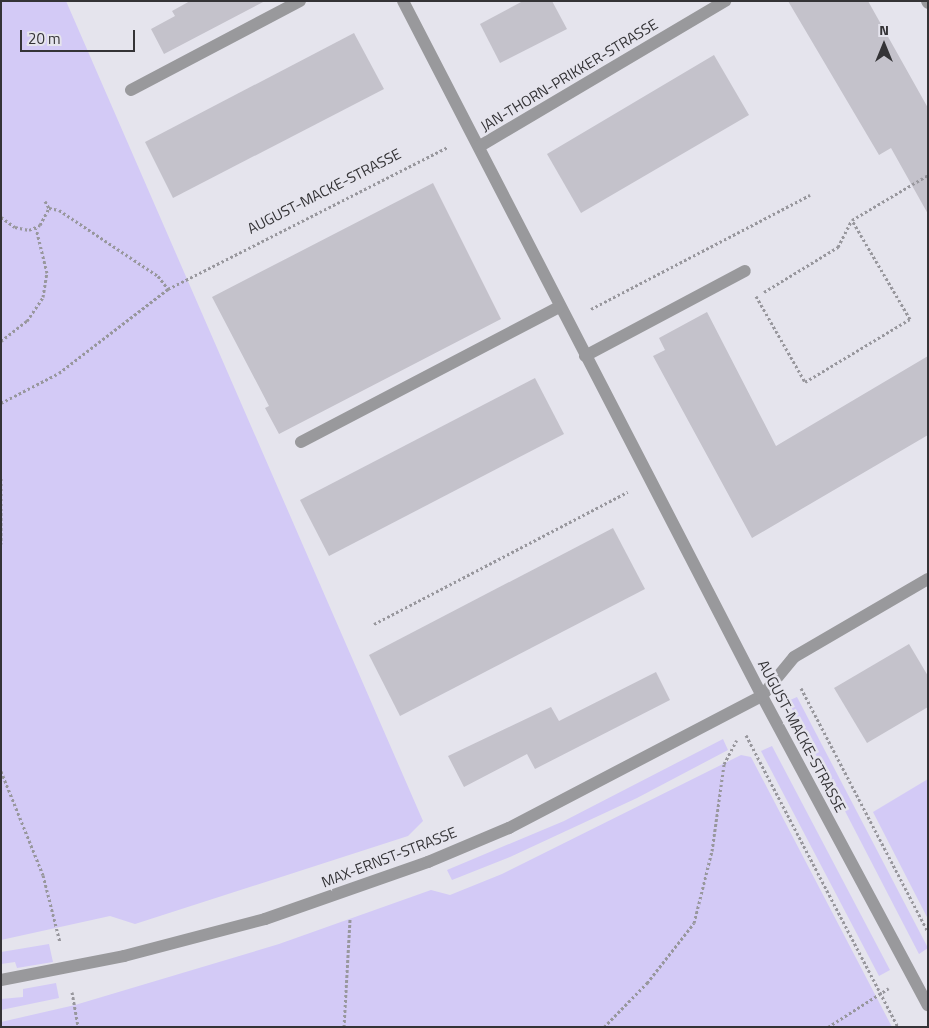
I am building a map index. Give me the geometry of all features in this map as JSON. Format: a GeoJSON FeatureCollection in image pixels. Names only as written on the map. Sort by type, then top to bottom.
{"type":"FeatureCollection","features":[{"type":"Feature","properties":{"kind":"street"},"geometry":{"type":"LineString","coordinates":[[131,90],[300,1]]}},
{"type":"Feature","properties":{"kind":"street","name":"AUGUST-MACKE-STRASSE"},"geometry":{"type":"LineString","coordinates":[[403,1],[474,134],[559,307],[651,480],[762,696],[928,1005]]}},
{"type":"Feature","properties":{"kind":"street","name":"JAN-THORN-PRIKKER-STRASSE"},"geometry":{"type":"LineString","coordinates":[[480,146],[725,1]]}},
{"type":"Feature","properties":{"kind":"street"},"geometry":{"type":"LineString","coordinates":[[585,356],[744,271]]}},
{"type":"Feature","properties":{"kind":"street"},"geometry":{"type":"LineString","coordinates":[[302,442],[559,307]]}},
{"type":"Feature","properties":{"kind":"street"},"geometry":{"type":"LineString","coordinates":[[762,696],[794,657],[928,579]]}},
{"type":"Feature","properties":{"kind":"street","name":"MAX-ERNST-STRASSE"},"geometry":{"type":"LineString","coordinates":[[1,980],[67,968],[264,919],[352,890],[509,828],[762,696]]}},
{"type":"Feature","properties":{"kind":"path","name":"AUGUST-MACKE-STRASSE"},"geometry":{"type":"LineString","coordinates":[[1,403],[60,373],[168,289],[474,134]]}},
{"type":"Feature","properties":{"kind":"path"},"geometry":{"type":"LineString","coordinates":[[852,220],[910,319],[805,382],[755,297],[838,247],[852,220],[928,175]]}},
{"type":"Feature","properties":{"kind":"path"},"geometry":{"type":"LineString","coordinates":[[567,322],[810,195]]}},
{"type":"Feature","properties":{"kind":"path"},"geometry":{"type":"LineString","coordinates":[[45,201],[49,208],[59,210],[158,276],[168,289]]}},
{"type":"Feature","properties":{"kind":"path"},"geometry":{"type":"LineString","coordinates":[[1,217],[23,229],[36,228],[44,220],[49,208]]}},
{"type":"Feature","properties":{"kind":"path"},"geometry":{"type":"LineString","coordinates":[[1,341],[26,321],[43,298],[47,273],[36,228]]}},
{"type":"Feature","properties":{"kind":"path"},"geometry":{"type":"LineString","coordinates":[[1,478],[1,544]]}},
{"type":"Feature","properties":{"kind":"path"},"geometry":{"type":"LineString","coordinates":[[374,624],[651,480]]}},
{"type":"Feature","properties":{"kind":"path"},"geometry":{"type":"LineString","coordinates":[[789,664],[928,932]]}},
{"type":"Feature","properties":{"kind":"path"},"geometry":{"type":"LineString","coordinates":[[604,1027],[647,982],[694,923],[712,851],[724,764],[743,730],[898,1027]]}},
{"type":"Feature","properties":{"kind":"path"},"geometry":{"type":"LineString","coordinates":[[1,771],[43,875],[67,968],[78,1027]]}},
{"type":"Feature","properties":{"kind":"path"},"geometry":{"type":"LineString","coordinates":[[344,1027],[352,890]]}},
{"type":"Feature","properties":{"kind":"path"},"geometry":{"type":"LineString","coordinates":[[828,1027],[911,973]]}},
{"type":"Feature","properties":{"kind":"shaded area"},"geometry":{"type":"Polygon","coordinates":[[[1,1],[66,1],[423,821],[408,836],[135,924],[110,916],[1,940],[1,1]]]}},
{"type":"Feature","properties":{"kind":"shaded area"},"geometry":{"type":"Polygon","coordinates":[[[797,697],[928,948],[919,954],[788,701],[797,697]]]}},
{"type":"Feature","properties":{"kind":"shaded area"},"geometry":{"type":"Polygon","coordinates":[[[723,739],[728,750],[637,798],[510,857],[452,880],[447,870],[564,821],[723,739]]]}},
{"type":"Feature","properties":{"kind":"shaded area"},"geometry":{"type":"Polygon","coordinates":[[[772,746],[890,970],[879,976],[761,751],[772,746]]]}},
{"type":"Feature","properties":{"kind":"shaded area"},"geometry":{"type":"Polygon","coordinates":[[[741,755],[751,757],[892,1027],[1,1027],[1,1022],[75,1005],[279,944],[431,890],[450,895],[502,874],[741,755]]]}},
{"type":"Feature","properties":{"kind":"shaded area"},"geometry":{"type":"Polygon","coordinates":[[[928,779],[928,919],[873,812],[928,779]]]}},
{"type":"Feature","properties":{"kind":"shaded area"},"geometry":{"type":"Polygon","coordinates":[[[49,944],[53,962],[17,968],[15,962],[1,964],[1,952],[49,944]]]}},
{"type":"Feature","properties":{"kind":"shaded area"},"geometry":{"type":"Polygon","coordinates":[[[56,983],[59,998],[1,1010],[1,999],[23,997],[23,989],[56,983]]]}},
{"type":"Feature","properties":{"kind":"building"},"geometry":{"type":"Polygon","coordinates":[[[190,1],[265,1],[164,54],[151,29],[175,16],[172,11],[190,1]]]}},
{"type":"Feature","properties":{"kind":"building"},"geometry":{"type":"Polygon","coordinates":[[[523,1],[552,1],[567,29],[500,63],[480,24],[523,1]]]}},
{"type":"Feature","properties":{"kind":"building"},"geometry":{"type":"Polygon","coordinates":[[[788,1],[868,1],[928,108],[928,214],[891,148],[879,155],[788,1]]]}},
{"type":"Feature","properties":{"kind":"building"},"geometry":{"type":"Polygon","coordinates":[[[354,33],[384,89],[173,198],[145,142],[354,33]]]}},
{"type":"Feature","properties":{"kind":"building"},"geometry":{"type":"Polygon","coordinates":[[[714,55],[749,115],[581,213],[547,154],[714,55]]]}},
{"type":"Feature","properties":{"kind":"building"},"geometry":{"type":"Polygon","coordinates":[[[433,183],[501,319],[279,434],[265,408],[269,406],[212,297],[433,183]]]}},
{"type":"Feature","properties":{"kind":"building"},"geometry":{"type":"Polygon","coordinates":[[[707,312],[776,446],[928,356],[928,435],[752,538],[653,356],[665,350],[659,338],[707,312]]]}},
{"type":"Feature","properties":{"kind":"building"},"geometry":{"type":"Polygon","coordinates":[[[535,378],[564,434],[329,556],[300,500],[535,378]]]}},
{"type":"Feature","properties":{"kind":"building"},"geometry":{"type":"Polygon","coordinates":[[[613,528],[645,589],[400,716],[369,655],[613,528]]]}},
{"type":"Feature","properties":{"kind":"building"},"geometry":{"type":"Polygon","coordinates":[[[909,644],[928,676],[928,707],[867,743],[834,688],[909,644]]]}},
{"type":"Feature","properties":{"kind":"building"},"geometry":{"type":"Polygon","coordinates":[[[656,672],[670,700],[535,769],[527,754],[464,787],[448,756],[551,707],[559,721],[656,672]]]}}]}
